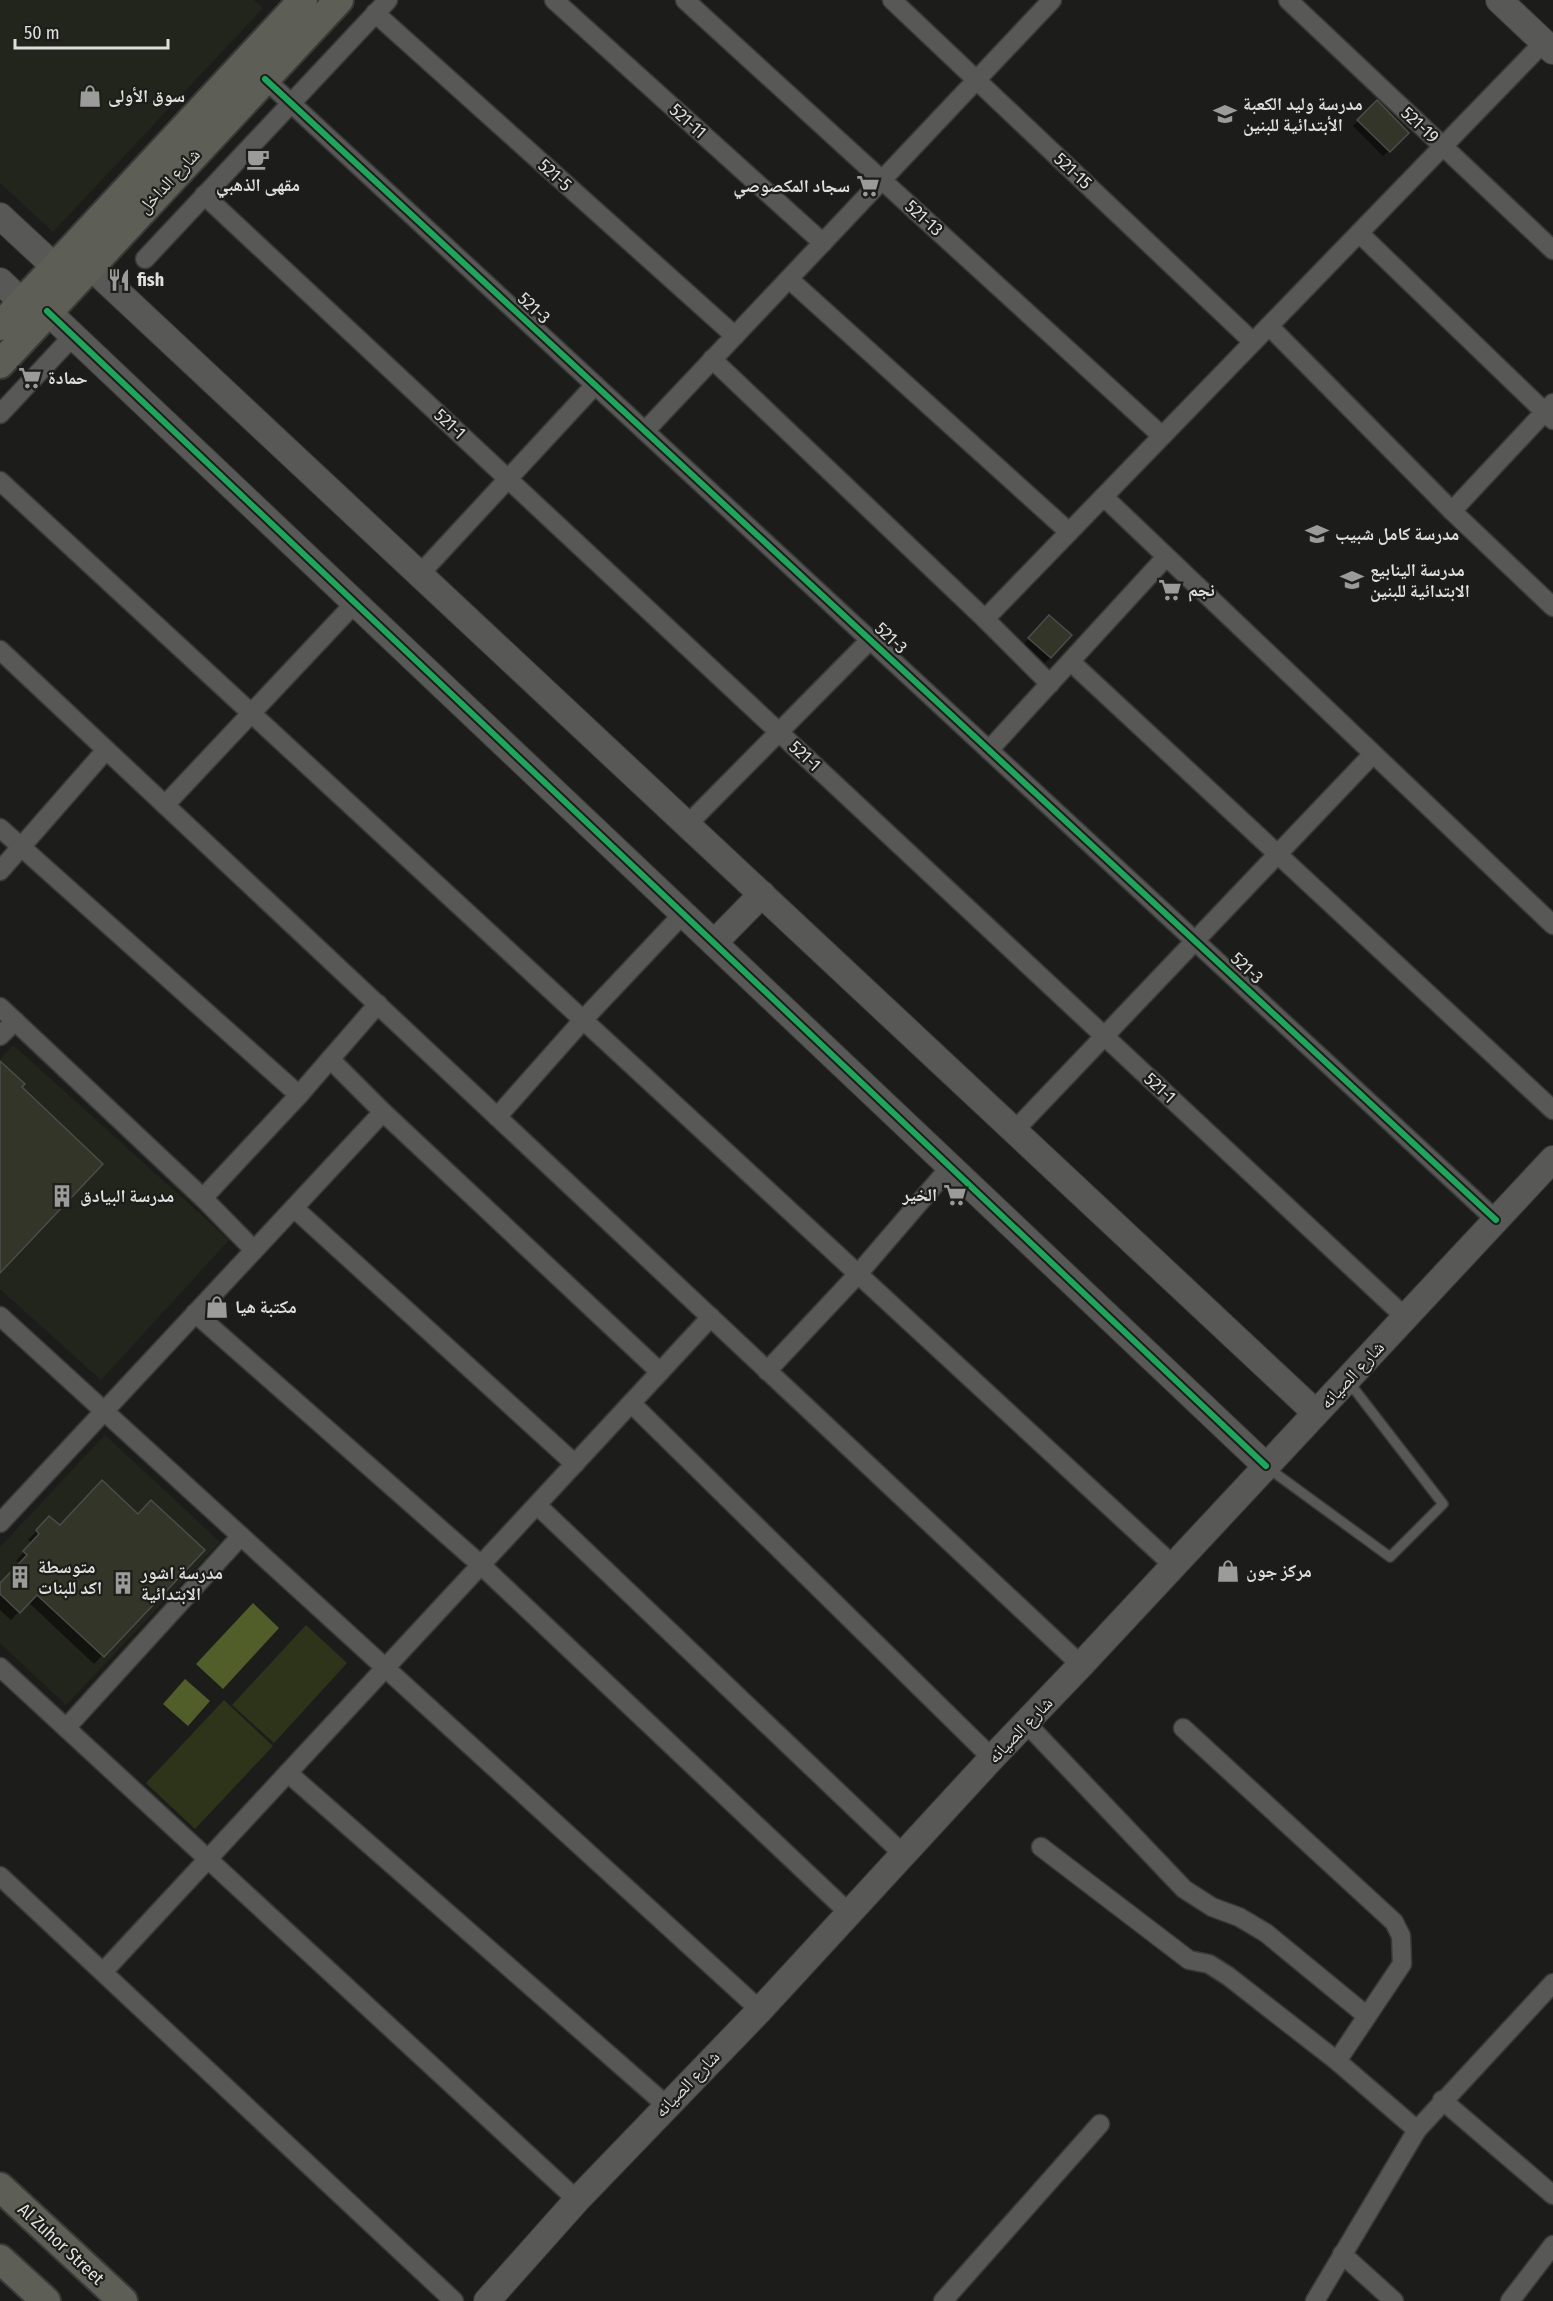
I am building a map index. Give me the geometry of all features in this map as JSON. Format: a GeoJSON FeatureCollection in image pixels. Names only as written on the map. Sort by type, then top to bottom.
{"type":"FeatureCollection","features":[{"type":"Feature","properties":{"kind":"main road","name":"شارع الداخل"},"geometry":{"type":"LineString","coordinates":[[0,364],[35,307],[55,267],[303,0]]}},
{"type":"Feature","properties":{"kind":"main road","name":"شارع الداخل"},"geometry":{"type":"LineString","coordinates":[[0,326],[35,307],[90,266],[339,0]]}},
{"type":"Feature","properties":{"kind":"main road","name":"Al Zuhor Street"},"geometry":{"type":"LineString","coordinates":[[0,2187],[123,2301]]}},
{"type":"Feature","properties":{"kind":"main road"},"geometry":{"type":"LineString","coordinates":[[0,2259],[46,2301]]}},
{"type":"Feature","properties":{"kind":"street"},"geometry":{"type":"LineString","coordinates":[[145,259],[388,0]]}},
{"type":"Feature","properties":{"kind":"street","name":"521-11"},"geometry":{"type":"LineString","coordinates":[[554,0],[823,243]]}},
{"type":"Feature","properties":{"kind":"street","name":"521-13"},"geometry":{"type":"LineString","coordinates":[[685,0],[1162,436]]}},
{"type":"Feature","properties":{"kind":"street","name":"521-15"},"geometry":{"type":"LineString","coordinates":[[892,0],[1253,342]]}},
{"type":"Feature","properties":{"kind":"street"},"geometry":{"type":"LineString","coordinates":[[645,431],[1052,0]]}},
{"type":"Feature","properties":{"kind":"street","name":"521-19"},"geometry":{"type":"LineString","coordinates":[[1288,0],[1553,250]]}},
{"type":"Feature","properties":{"kind":"street"},"geometry":{"type":"LineString","coordinates":[[986,619],[1443,146],[1548,47],[1499,0]]}},
{"type":"Feature","properties":{"kind":"street","name":"521-5"},"geometry":{"type":"LineString","coordinates":[[375,14],[735,336]]}},
{"type":"Feature","properties":{"kind":"street","name":"521-3"},"geometry":{"type":"LineString","coordinates":[[265,79],[1496,1220]]}},
{"type":"Feature","properties":{"kind":"street","name":"521-1"},"geometry":{"type":"LineString","coordinates":[[204,195],[1405,1317]]}},
{"type":"Feature","properties":{"kind":"street"},"geometry":{"type":"LineString","coordinates":[[0,216],[55,267]]}},
{"type":"Feature","properties":{"kind":"street"},"geometry":{"type":"LineString","coordinates":[[1359,233],[1550,412],[1452,511]]}},
{"type":"Feature","properties":{"kind":"street"},"geometry":{"type":"LineString","coordinates":[[90,266],[1316,1413]]}},
{"type":"Feature","properties":{"kind":"street"},"geometry":{"type":"LineString","coordinates":[[789,279],[1069,532]]}},
{"type":"Feature","properties":{"kind":"street"},"geometry":{"type":"LineString","coordinates":[[0,281],[73,336],[1266,1466]]}},
{"type":"Feature","properties":{"kind":"street"},"geometry":{"type":"LineString","coordinates":[[1269,326],[1452,511],[1553,607]]}},
{"type":"Feature","properties":{"kind":"street"},"geometry":{"type":"LineString","coordinates":[[0,414],[73,336]]}},
{"type":"Feature","properties":{"kind":"street"},"geometry":{"type":"LineString","coordinates":[[712,360],[986,619],[1050,684]]}},
{"type":"Feature","properties":{"kind":"street"},"geometry":{"type":"LineString","coordinates":[[419,575],[595,385]]}},
{"type":"Feature","properties":{"kind":"street"},"geometry":{"type":"LineString","coordinates":[[0,481],[1174,1566]]}},
{"type":"Feature","properties":{"kind":"street"},"geometry":{"type":"LineString","coordinates":[[1104,497],[1553,925]]}},
{"type":"Feature","properties":{"kind":"street"},"geometry":{"type":"LineString","coordinates":[[989,750],[1166,557]]}},
{"type":"Feature","properties":{"kind":"street"},"geometry":{"type":"LineString","coordinates":[[165,805],[355,603]]}},
{"type":"Feature","properties":{"kind":"street"},"geometry":{"type":"LineString","coordinates":[[687,825],[870,639]]}},
{"type":"Feature","properties":{"kind":"street"},"geometry":{"type":"LineString","coordinates":[[0,650],[1082,1665]]}},
{"type":"Feature","properties":{"kind":"street"},"geometry":{"type":"LineString","coordinates":[[1071,662],[1553,1110]]}},
{"type":"Feature","properties":{"kind":"street"},"geometry":{"type":"LineString","coordinates":[[0,871],[106,750]]}},
{"type":"Feature","properties":{"kind":"street"},"geometry":{"type":"LineString","coordinates":[[1014,1131],[1373,754]]}},
{"type":"Feature","properties":{"kind":"street"},"geometry":{"type":"LineString","coordinates":[[0,828],[300,1095]]}},
{"type":"Feature","properties":{"kind":"street"},"geometry":{"type":"LineString","coordinates":[[714,943],[762,894]]}},
{"type":"Feature","properties":{"kind":"street"},"geometry":{"type":"LineString","coordinates":[[497,1117],[582,1020],[683,914]]}},
{"type":"Feature","properties":{"kind":"street"},"geometry":{"type":"LineString","coordinates":[[203,1198],[300,1095],[378,1004]]}},
{"type":"Feature","properties":{"kind":"street"},"geometry":{"type":"LineString","coordinates":[[0,1007],[203,1198],[254,1250]]}},
{"type":"Feature","properties":{"kind":"street"},"geometry":{"type":"LineString","coordinates":[[0,1036],[15,1021]]}},
{"type":"Feature","properties":{"kind":"street"},"geometry":{"type":"LineString","coordinates":[[330,1059],[383,1112],[660,1372]]}},
{"type":"Feature","properties":{"kind":"street"},"geometry":{"type":"LineString","coordinates":[[4,1510],[104,1411],[383,1112]]}},
{"type":"Feature","properties":{"kind":"street","name":"شارع الصيانه"},"geometry":{"type":"LineString","coordinates":[[487,2301],[577,2200],[666,2105],[760,2010],[992,1758],[1082,1665],[1553,1159]]}},
{"type":"Feature","properties":{"kind":"street"},"geometry":{"type":"LineString","coordinates":[[768,1371],[858,1274],[950,1167]]}},
{"type":"Feature","properties":{"kind":"street"},"geometry":{"type":"LineString","coordinates":[[294,1208],[575,1464]]}},
{"type":"Feature","properties":{"kind":"street"},"geometry":{"type":"LineString","coordinates":[[195,1313],[481,1565],[849,1913]]}},
{"type":"Feature","properties":{"kind":"street"},"geometry":{"type":"LineString","coordinates":[[0,1316],[760,2010]]}},
{"type":"Feature","properties":{"kind":"street"},"geometry":{"type":"LineString","coordinates":[[103,1972],[711,1317]]}},
{"type":"Feature","properties":{"kind":"street"},"geometry":{"type":"LineString","coordinates":[[632,1404],[992,1758]]}},
{"type":"Feature","properties":{"kind":"street"},"geometry":{"type":"LineString","coordinates":[[537,1505],[904,1855]]}},
{"type":"Feature","properties":{"kind":"street"},"geometry":{"type":"LineString","coordinates":[[66,1728],[241,1536]]}},
{"type":"Feature","properties":{"kind":"street"},"geometry":{"type":"LineString","coordinates":[[0,1667],[577,2200]]}},
{"type":"Feature","properties":{"kind":"street"},"geometry":{"type":"LineString","coordinates":[[1026,1723],[1184,1889],[1212,1907],[1239,1917],[1266,1933],[1367,2016]]}},
{"type":"Feature","properties":{"kind":"street"},"geometry":{"type":"LineString","coordinates":[[1183,1728],[1394,1922],[1401,1936],[1402,1964],[1337,2061]]}},
{"type":"Feature","properties":{"kind":"street"},"geometry":{"type":"LineString","coordinates":[[288,1773],[666,2105]]}},
{"type":"Feature","properties":{"kind":"street"},"geometry":{"type":"LineString","coordinates":[[1041,1847],[1189,1960],[1209,1964],[1218,1969],[1337,2061],[1416,2130]]}},
{"type":"Feature","properties":{"kind":"street"},"geometry":{"type":"LineString","coordinates":[[0,1876],[454,2301]]}},
{"type":"Feature","properties":{"kind":"street"},"geometry":{"type":"LineString","coordinates":[[1315,2301],[1416,2130],[1442,2100],[1550,1990]]}},
{"type":"Feature","properties":{"kind":"street"},"geometry":{"type":"LineString","coordinates":[[1442,2100],[1553,2195]]}},
{"type":"Feature","properties":{"kind":"street"},"geometry":{"type":"LineString","coordinates":[[943,2301],[1100,2124]]}},
{"type":"Feature","properties":{"kind":"street"},"geometry":{"type":"LineString","coordinates":[[1510,2301],[1553,2245]]}},
{"type":"Feature","properties":{"kind":"street"},"geometry":{"type":"LineString","coordinates":[[1342,2254],[1394,2301]]}},
{"type":"Feature","properties":{"kind":"lane"},"geometry":{"type":"LineString","coordinates":[[1266,1466],[1390,1557],[1443,1504],[1347,1380]]}},
{"type":"Feature","properties":{"kind":"shaded area","name":"سوق الأولى"},"geometry":{"type":"Polygon","coordinates":[[[0,0],[254,0],[263,8],[53,232],[0,183],[0,0]]]}},
{"type":"Feature","properties":{"kind":"shaded area"},"geometry":{"type":"Polygon","coordinates":[[[13,1045],[229,1240],[101,1380],[0,1289],[0,1060],[13,1045]]]}},
{"type":"Feature","properties":{"kind":"shaded area"},"geometry":{"type":"Polygon","coordinates":[[[105,1435],[220,1542],[66,1705],[0,1643],[0,1547],[105,1435]]]}},
{"type":"Feature","properties":{"kind":"shaded area"},"geometry":{"type":"Polygon","coordinates":[[[253,1603],[279,1628],[223,1689],[196,1664],[253,1603]]]}},
{"type":"Feature","properties":{"kind":"shaded area"},"geometry":{"type":"Polygon","coordinates":[[[306,1625],[347,1663],[274,1743],[232,1705],[306,1625]]]}},
{"type":"Feature","properties":{"kind":"shaded area"},"geometry":{"type":"Polygon","coordinates":[[[185,1679],[210,1701],[188,1726],[163,1704],[185,1679]]]}},
{"type":"Feature","properties":{"kind":"shaded area"},"geometry":{"type":"Polygon","coordinates":[[[224,1700],[273,1746],[195,1829],[146,1783],[224,1700]]]}},
{"type":"Feature","properties":{"kind":"building"},"geometry":{"type":"Polygon","coordinates":[[[1377,100],[1409,133],[1390,152],[1357,120],[1377,100]]]}},
{"type":"Feature","properties":{"kind":"building"},"geometry":{"type":"Polygon","coordinates":[[[1049,615],[1072,635],[1051,658],[1028,638],[1049,615]]]}},
{"type":"Feature","properties":{"kind":"building"},"geometry":{"type":"Polygon","coordinates":[[[0,1061],[25,1084],[22,1087],[103,1164],[0,1273],[0,1061]]]}},
{"type":"Feature","properties":{"kind":"building","name":"مدرسة اشور الابتدائية"},"geometry":{"type":"Polygon","coordinates":[[[102,1480],[138,1514],[151,1500],[205,1550],[104,1657],[37,1595],[20,1613],[0,1594],[0,1583],[27,1555],[23,1551],[39,1534],[36,1530],[49,1516],[60,1525],[102,1480]]]}},
{"type":"Feature","properties":{"kind":"cycle path"},"geometry":{"type":"LineString","coordinates":[[265,79],[1496,1220]]}},
{"type":"Feature","properties":{"kind":"cycle path"},"geometry":{"type":"LineString","coordinates":[[47,311],[1266,1466]]}},
{"type":"Feature","properties":{"kind":"place","name":"سوق الأولى"},"geometry":{"type":"Point","coordinates":[90,96]}},
{"type":"Feature","properties":{"kind":"place","name":"مدرسة وليد الكعبة الأبتدائية للبنين"},"geometry":{"type":"Point","coordinates":[1225,114]}},
{"type":"Feature","properties":{"kind":"place","name":"مقهى الذهبي"},"geometry":{"type":"Point","coordinates":[258,159]}},
{"type":"Feature","properties":{"kind":"place","name":"سجاد المكصوصي"},"geometry":{"type":"Point","coordinates":[868,186]}},
{"type":"Feature","properties":{"kind":"place","name":"fish"},"geometry":{"type":"Point","coordinates":[119,280]}},
{"type":"Feature","properties":{"kind":"place","name":"حمادة"},"geometry":{"type":"Point","coordinates":[30,378]}},
{"type":"Feature","properties":{"kind":"place","name":"مدرسة كامل شبيب"},"geometry":{"type":"Point","coordinates":[1317,534]}},
{"type":"Feature","properties":{"kind":"place","name":"مدرسة الينابيع الابتدائية للبنين"},"geometry":{"type":"Point","coordinates":[1352,580]}},
{"type":"Feature","properties":{"kind":"place","name":"نجم"},"geometry":{"type":"Point","coordinates":[1170,590]}},
{"type":"Feature","properties":{"kind":"place","name":"الخير"},"geometry":{"type":"Point","coordinates":[955,1195]}},
{"type":"Feature","properties":{"kind":"place","name":"مدرسة البيادق"},"geometry":{"type":"Point","coordinates":[62,1196]}},
{"type":"Feature","properties":{"kind":"place","name":"مكتبة هيا"},"geometry":{"type":"Point","coordinates":[217,1307]}},
{"type":"Feature","properties":{"kind":"place","name":"مركز جون"},"geometry":{"type":"Point","coordinates":[1228,1571]}},
{"type":"Feature","properties":{"kind":"place","name":"متوسطة اكد للبنات"},"geometry":{"type":"Point","coordinates":[20,1577]}},
{"type":"Feature","properties":{"kind":"place","name":"مدرسة اشور الابتدائية"},"geometry":{"type":"Point","coordinates":[123,1583]}}]}
